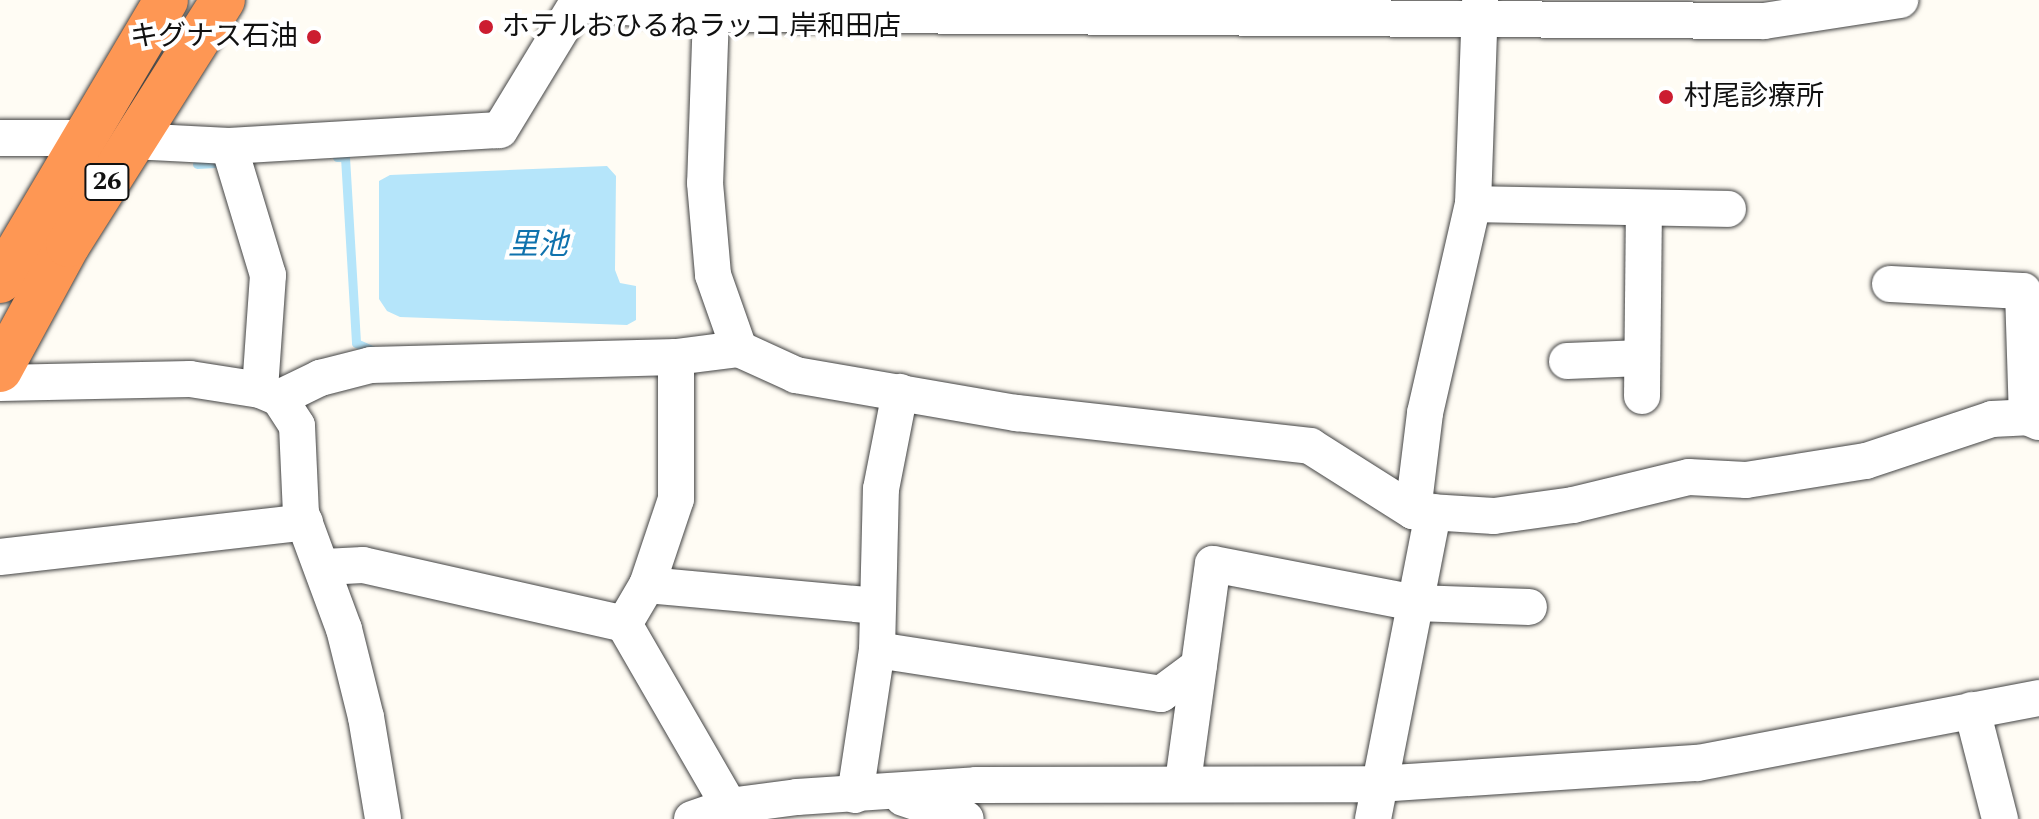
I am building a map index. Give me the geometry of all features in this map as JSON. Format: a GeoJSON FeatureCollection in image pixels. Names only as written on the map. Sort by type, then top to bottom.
{"type":"FeatureCollection","features":[{"type":"Feature","properties":{"kind":"highway","name":"26"},"geometry":{"type":"LineString","coordinates":[[0,281],[166,0]]}},
{"type":"Feature","properties":{"kind":"highway","name":"26"},"geometry":{"type":"LineString","coordinates":[[0,370],[132,141],[223,0]]}},
{"type":"Feature","properties":{"kind":"street"},"geometry":{"type":"LineString","coordinates":[[132,141],[229,146],[500,130],[578,2],[711,14],[1480,9],[1764,21],[1900,0]]}},
{"type":"Feature","properties":{"kind":"street"},"geometry":{"type":"LineString","coordinates":[[1373,819],[1415,603],[1423,511],[1425,413],[1473,204],[1480,9]]}},
{"type":"Feature","properties":{"kind":"street"},"geometry":{"type":"LineString","coordinates":[[711,14],[705,183],[713,275],[739,349]]}},
{"type":"Feature","properties":{"kind":"street"},"geometry":{"type":"LineString","coordinates":[[0,138],[84,138]]}},
{"type":"Feature","properties":{"kind":"street"},"geometry":{"type":"LineString","coordinates":[[229,146],[268,275],[270,394],[297,426],[305,522],[324,567],[366,717],[383,819]]}},
{"type":"Feature","properties":{"kind":"street"},"geometry":{"type":"LineString","coordinates":[[1473,204],[1728,209]]}},
{"type":"Feature","properties":{"kind":"street"},"geometry":{"type":"LineString","coordinates":[[1642,396],[1644,208]]}},
{"type":"Feature","properties":{"kind":"street"},"geometry":{"type":"LineString","coordinates":[[0,383],[190,379],[270,394],[371,365],[676,357],[739,349],[796,375],[1032,415],[1310,446],[1423,511],[1494,516],[1573,505],[1689,477],[1746,480],[1866,461],[1992,419],[2033,419],[2023,291],[1890,284]]}},
{"type":"Feature","properties":{"kind":"street"},"geometry":{"type":"LineString","coordinates":[[624,624],[647,585],[676,499],[676,357]]}},
{"type":"Feature","properties":{"kind":"street"},"geometry":{"type":"LineString","coordinates":[[1567,361],[1642,358]]}},
{"type":"Feature","properties":{"kind":"street"},"geometry":{"type":"LineString","coordinates":[[855,795],[877,650],[881,489],[900,392]]}},
{"type":"Feature","properties":{"kind":"street"},"geometry":{"type":"LineString","coordinates":[[0,557],[305,522]]}},
{"type":"Feature","properties":{"kind":"street"},"geometry":{"type":"LineString","coordinates":[[1183,782],[1213,564],[1415,603],[1529,607]]}},
{"type":"Feature","properties":{"kind":"street"},"geometry":{"type":"LineString","coordinates":[[324,567],[363,565],[624,624],[729,806]]}},
{"type":"Feature","properties":{"kind":"street"},"geometry":{"type":"LineString","coordinates":[[647,585],[878,606]]}},
{"type":"Feature","properties":{"kind":"street"},"geometry":{"type":"LineString","coordinates":[[877,650],[1161,694],[1199,666]]}},
{"type":"Feature","properties":{"kind":"street"},"geometry":{"type":"LineString","coordinates":[[692,819],[729,806],[976,785],[1183,782],[1378,784],[1698,763],[2039,698]]}},
{"type":"Feature","properties":{"kind":"street"},"geometry":{"type":"LineString","coordinates":[[1972,710],[2000,819]]}},
{"type":"Feature","properties":{"kind":"street"},"geometry":{"type":"LineString","coordinates":[[890,793],[966,819]]}},
{"type":"Feature","properties":{"kind":"water","name":"里池"},"geometry":{"type":"Polygon","coordinates":[[[607,166],[616,176],[615,270],[620,283],[636,286],[636,320],[627,325],[400,317],[387,311],[379,299],[379,181],[390,175],[607,166]]]}},
{"type":"Feature","properties":{"kind":"waterway"},"geometry":{"type":"LineString","coordinates":[[337,157],[345,157],[356,343],[372,350]]}},
{"type":"Feature","properties":{"kind":"waterway"},"geometry":{"type":"LineString","coordinates":[[197,164],[219,163]]}},
{"type":"Feature","properties":{"kind":"place","name":"ホテルおひるねラッコ 岸和田店"},"geometry":{"type":"Point","coordinates":[486,27]}},
{"type":"Feature","properties":{"kind":"place","name":"キグナス石油"},"geometry":{"type":"Point","coordinates":[314,37]}},
{"type":"Feature","properties":{"kind":"place","name":"村尾診療所"},"geometry":{"type":"Point","coordinates":[1666,97]}}]}
